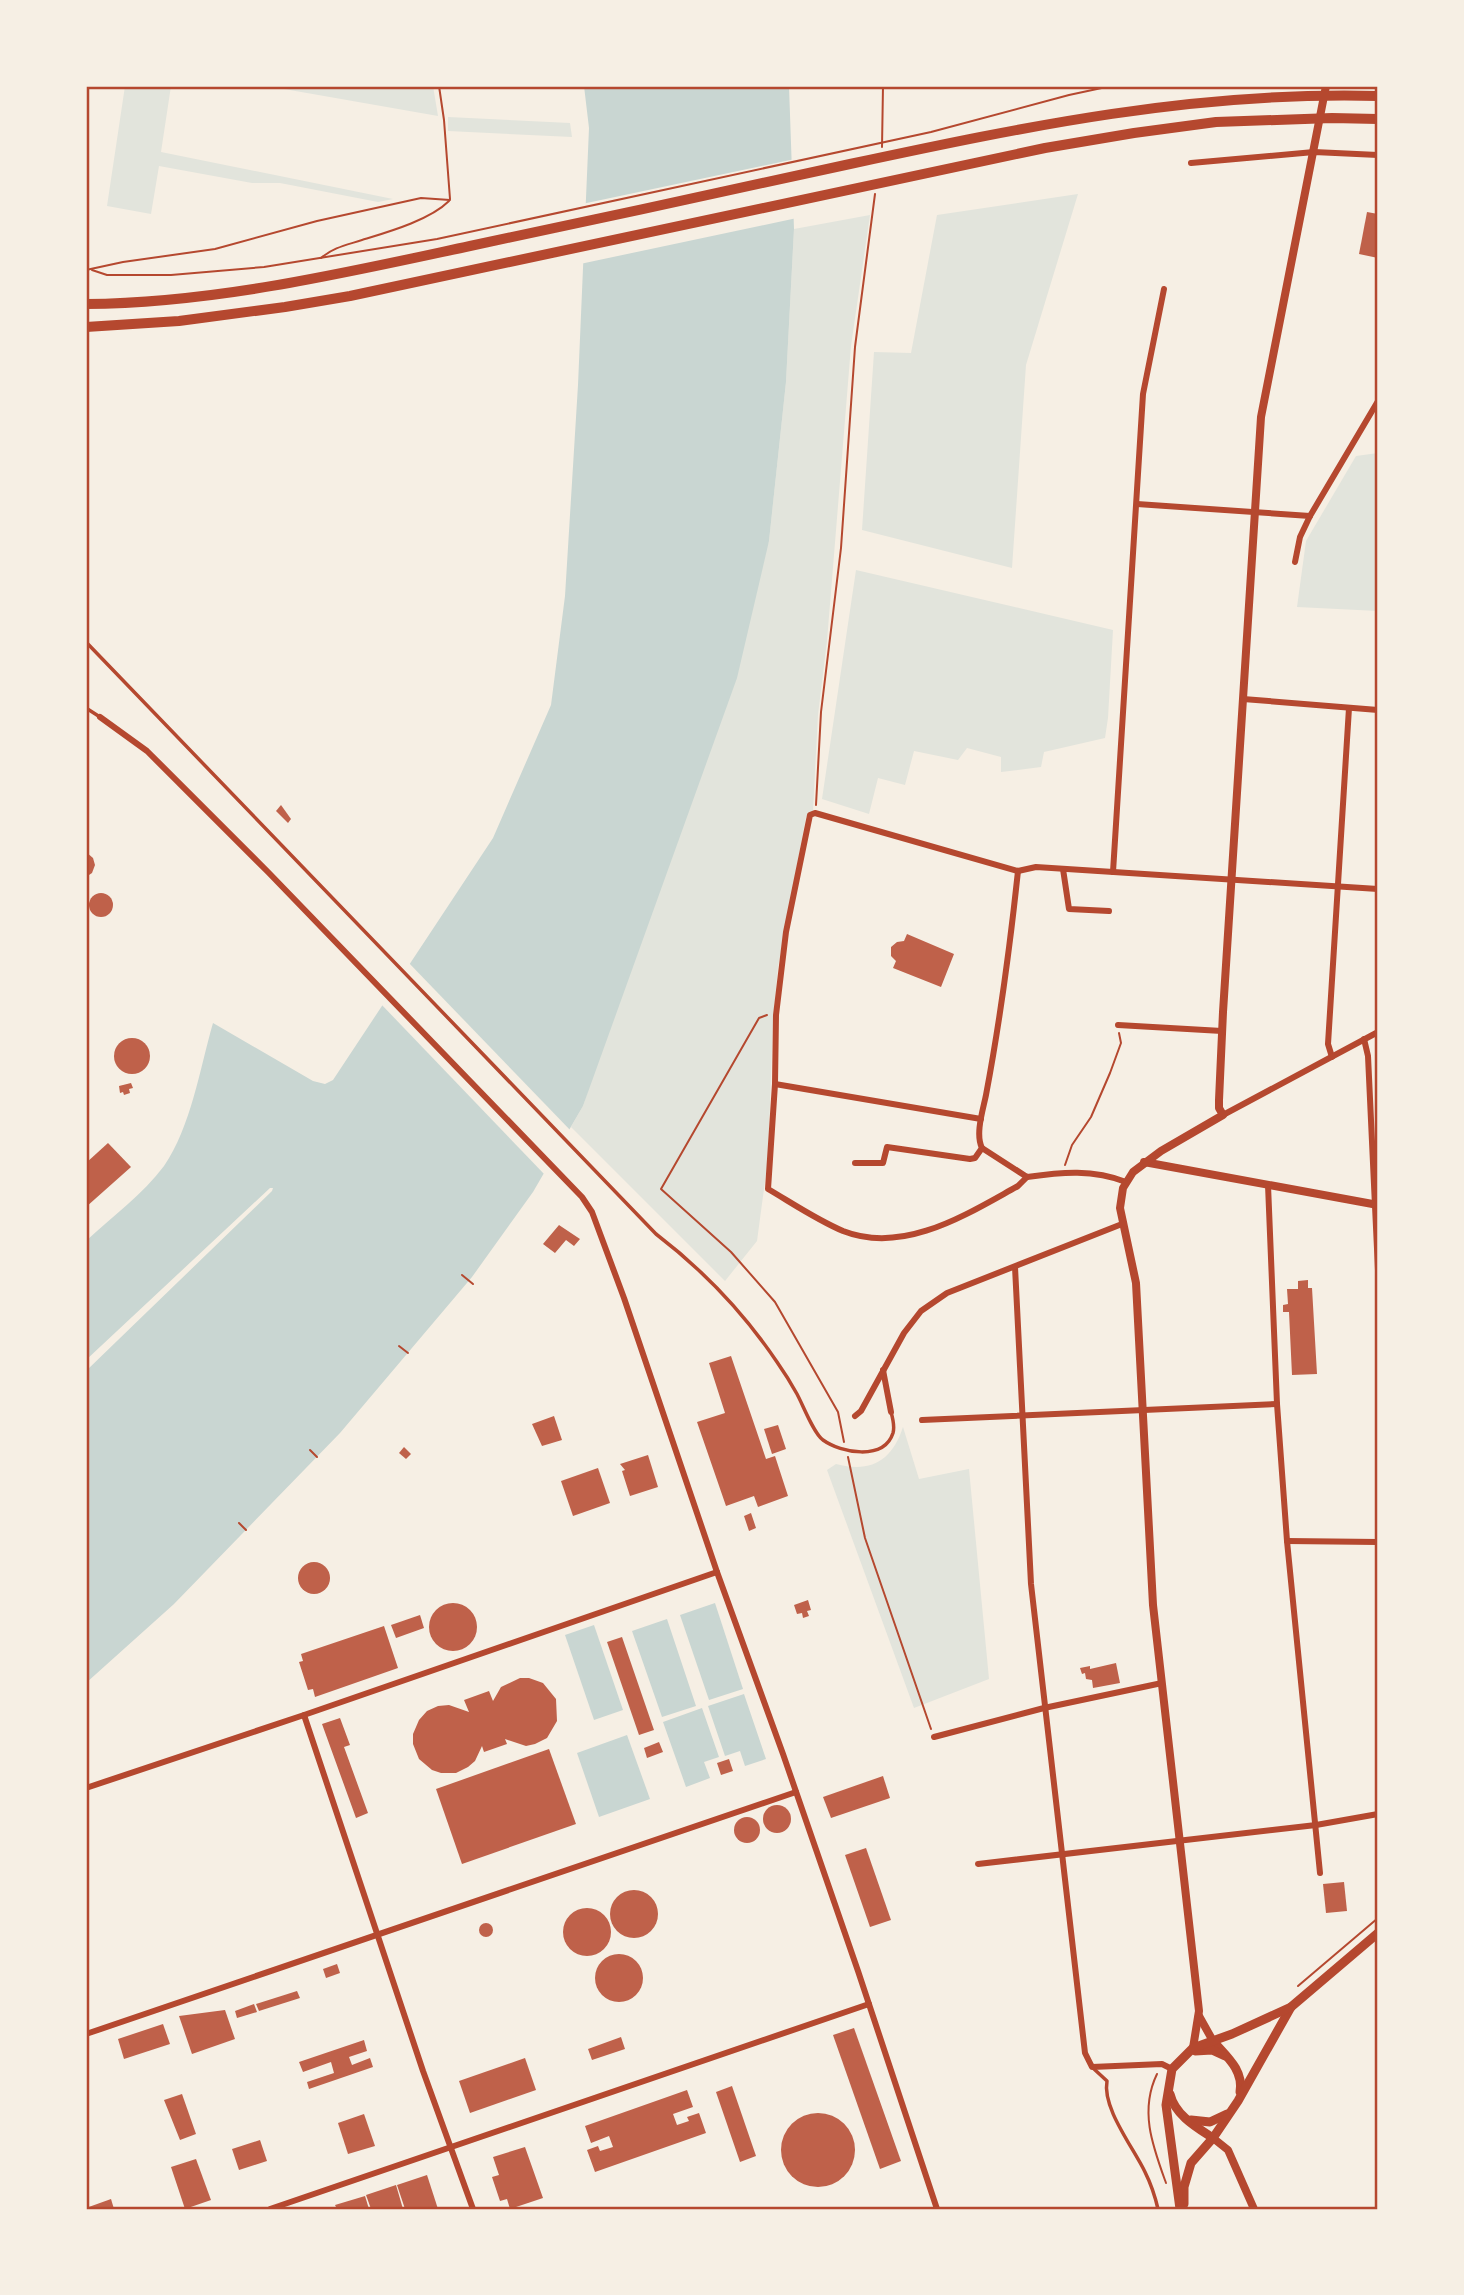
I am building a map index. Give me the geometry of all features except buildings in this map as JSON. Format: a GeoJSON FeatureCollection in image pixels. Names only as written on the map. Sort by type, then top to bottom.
{"type":"FeatureCollection","features":[{"type":"Feature","properties":{"kind":"highway"},"geometry":{"type":"LineString","coordinates":[[86,304],[141,302],[243,290],[438,253],[932,147],[1130,110],[1214,100],[1314,95],[1378,96]]}},
{"type":"Feature","properties":{"kind":"highway"},"geometry":{"type":"LineString","coordinates":[[86,327],[179,321],[350,296],[1045,148],[1216,122],[1309,118],[1378,119]]}},
{"type":"Feature","properties":{"kind":"main road"},"geometry":{"type":"LineString","coordinates":[[1182,2209],[1166,2105],[1172,2069],[1190,2051],[1291,2007],[1378,1933]]}},
{"type":"Feature","properties":{"kind":"main road"},"geometry":{"type":"LineString","coordinates":[[1182,2209],[1184,2187],[1191,2163],[1213,2138],[1238,2101],[1291,2007]]}},
{"type":"Feature","properties":{"kind":"main road"},"geometry":{"type":"LineString","coordinates":[[1213,2040],[1238,2071],[1241,2080],[1238,2101]]}},
{"type":"Feature","properties":{"kind":"main road"},"geometry":{"type":"LineString","coordinates":[[1190,2051],[1212,2050],[1229,2059]]}},
{"type":"Feature","properties":{"kind":"main road"},"geometry":{"type":"LineString","coordinates":[[1168,2086],[1171,2102],[1185,2119],[1213,2138]]}},
{"type":"Feature","properties":{"kind":"main road"},"geometry":{"type":"LineString","coordinates":[[1185,2119],[1210,2122],[1231,2111]]}},
{"type":"Feature","properties":{"kind":"street"},"geometry":{"type":"LineString","coordinates":[[1223,1115],[1219,1108],[1222,1031],[1261,417],[1326,86]]}},
{"type":"Feature","properties":{"kind":"street"},"geometry":{"type":"LineString","coordinates":[[1191,163],[1314,152],[1378,155]]}},
{"type":"Feature","properties":{"kind":"street"},"geometry":{"type":"LineString","coordinates":[[1113,872],[1143,394],[1164,289]]}},
{"type":"Feature","properties":{"kind":"street"},"geometry":{"type":"LineString","coordinates":[[1295,562],[1300,537],[1310,516],[1378,401]]}},
{"type":"Feature","properties":{"kind":"street"},"geometry":{"type":"LineString","coordinates":[[1137,504],[1310,516]]}},
{"type":"Feature","properties":{"kind":"street"},"geometry":{"type":"LineString","coordinates":[[1243,699],[1378,710]]}},
{"type":"Feature","properties":{"kind":"street"},"geometry":{"type":"LineString","coordinates":[[1332,1057],[1328,1044],[1349,708]]}},
{"type":"Feature","properties":{"kind":"street"},"geometry":{"type":"LineString","coordinates":[[100,717],[147,751],[268,872],[582,1197],[592,1212],[796,1792],[937,2209]]}},
{"type":"Feature","properties":{"kind":"street"},"geometry":{"type":"LineString","coordinates":[[1126,1182],[1092,1173],[1065,1172],[1027,1177],[1018,1186],[930,1230],[894,1237],[843,1231],[768,1189],[775,1084],[776,1015],[782,960],[808,818],[815,813],[1018,871],[1035,867],[1378,889]]}},
{"type":"Feature","properties":{"kind":"street"},"geometry":{"type":"LineString","coordinates":[[1063,869],[1069,909],[1108,911]]}},
{"type":"Feature","properties":{"kind":"street"},"geometry":{"type":"LineString","coordinates":[[1018,871],[1001,1011],[979,1143],[982,1148],[1027,1177]]}},
{"type":"Feature","properties":{"kind":"street"},"geometry":{"type":"LineString","coordinates":[[1118,1025],[1222,1031]]}},
{"type":"Feature","properties":{"kind":"street"},"geometry":{"type":"LineString","coordinates":[[1190,2051],[1199,2016],[1153,1605],[1135,1273],[1122,1224],[1120,1202],[1126,1182],[1144,1162],[1223,1115],[1378,1031]]}},
{"type":"Feature","properties":{"kind":"street"},"geometry":{"type":"LineString","coordinates":[[1364,1039],[1368,1056],[1378,1270]]}},
{"type":"Feature","properties":{"kind":"street"},"geometry":{"type":"LineString","coordinates":[[775,1084],[981,1119]]}},
{"type":"Feature","properties":{"kind":"street"},"geometry":{"type":"LineString","coordinates":[[855,1163],[883,1163],[887,1147],[971,1159],[982,1148]]}},
{"type":"Feature","properties":{"kind":"street"},"geometry":{"type":"LineString","coordinates":[[1144,1162],[1377,1205]]}},
{"type":"Feature","properties":{"kind":"street"},"geometry":{"type":"LineString","coordinates":[[1268,1185],[1277,1404],[1287,1541],[1320,1873]]}},
{"type":"Feature","properties":{"kind":"street"},"geometry":{"type":"LineString","coordinates":[[855,1416],[862,1411],[904,1333],[921,1311],[947,1293],[1122,1224]]}},
{"type":"Feature","properties":{"kind":"street"},"geometry":{"type":"LineString","coordinates":[[1015,1267],[1031,1584],[1085,2053],[1092,2067],[1162,2064],[1172,2069]]}},
{"type":"Feature","properties":{"kind":"street"},"geometry":{"type":"LineString","coordinates":[[883,1370],[891,1412]]}},
{"type":"Feature","properties":{"kind":"street"},"geometry":{"type":"LineString","coordinates":[[922,1420],[1277,1404]]}},
{"type":"Feature","properties":{"kind":"street"},"geometry":{"type":"LineString","coordinates":[[1287,1541],[1378,1542]]}},
{"type":"Feature","properties":{"kind":"street"},"geometry":{"type":"LineString","coordinates":[[86,1788],[717,1572]]}},
{"type":"Feature","properties":{"kind":"street"},"geometry":{"type":"LineString","coordinates":[[934,1737],[1044,1708],[1162,1683]]}},
{"type":"Feature","properties":{"kind":"street"},"geometry":{"type":"LineString","coordinates":[[304,1715],[423,2071],[473,2209]]}},
{"type":"Feature","properties":{"kind":"street"},"geometry":{"type":"LineString","coordinates":[[86,2034],[796,1792]]}},
{"type":"Feature","properties":{"kind":"street"},"geometry":{"type":"LineString","coordinates":[[978,1864],[1315,1825],[1378,1814]]}},
{"type":"Feature","properties":{"kind":"street"},"geometry":{"type":"LineString","coordinates":[[270,2209],[869,2004]]}},
{"type":"Feature","properties":{"kind":"street"},"geometry":{"type":"LineString","coordinates":[[1199,2016],[1213,2040]]}},
{"type":"Feature","properties":{"kind":"street"},"geometry":{"type":"LineString","coordinates":[[1213,2138],[1227,2150],[1254,2209]]}},
{"type":"Feature","properties":{"kind":"lane"},"geometry":{"type":"LineString","coordinates":[[86,642],[656,1234],[683,1254],[714,1284],[744,1318],[795,1390],[821,1439],[839,1448],[867,1452],[877,1450],[890,1440],[894,1426],[891,1412]]}},
{"type":"Feature","properties":{"kind":"lane"},"geometry":{"type":"LineString","coordinates":[[86,708],[100,717]]}},
{"type":"Feature","properties":{"kind":"lane"},"geometry":{"type":"LineString","coordinates":[[1092,2067],[1107,2081],[1110,2106],[1146,2173],[1158,2209]]}},
{"type":"Feature","properties":{"kind":"path"},"geometry":{"type":"LineString","coordinates":[[319,260],[332,249],[378,235],[440,210],[450,200],[439,86]]}},
{"type":"Feature","properties":{"kind":"path"},"geometry":{"type":"LineString","coordinates":[[882,141],[883,86]]}},
{"type":"Feature","properties":{"kind":"path"},"geometry":{"type":"LineString","coordinates":[[92,270],[107,275],[184,275],[319,260],[437,239],[931,132],[1111,86]]}},
{"type":"Feature","properties":{"kind":"path"},"geometry":{"type":"LineString","coordinates":[[86,270],[215,249],[317,221],[421,198],[450,200]]}},
{"type":"Feature","properties":{"kind":"path"},"geometry":{"type":"LineString","coordinates":[[815,813],[821,712],[841,548],[855,346],[872,215]]}},
{"type":"Feature","properties":{"kind":"path"},"geometry":{"type":"LineString","coordinates":[[765,1015],[759,1018],[661,1189],[731,1252],[775,1302],[838,1412],[865,1538],[934,1737]]}},
{"type":"Feature","properties":{"kind":"path"},"geometry":{"type":"LineString","coordinates":[[1065,1172],[1072,1145],[1091,1117],[1121,1043],[1118,1025]]}},
{"type":"Feature","properties":{"kind":"path"},"geometry":{"type":"LineString","coordinates":[[462,1275],[473,1284]]}},
{"type":"Feature","properties":{"kind":"path"},"geometry":{"type":"LineString","coordinates":[[399,1346],[408,1353]]}},
{"type":"Feature","properties":{"kind":"path"},"geometry":{"type":"LineString","coordinates":[[310,1450],[317,1457]]}},
{"type":"Feature","properties":{"kind":"path"},"geometry":{"type":"LineString","coordinates":[[239,1523],[246,1530]]}},
{"type":"Feature","properties":{"kind":"path"},"geometry":{"type":"LineString","coordinates":[[1298,1986],[1378,1918]]}},
{"type":"Feature","properties":{"kind":"path"},"geometry":{"type":"LineString","coordinates":[[1162,2064],[1150,2088],[1147,2108],[1155,2153],[1169,2192]]}},
{"type":"Feature","properties":{"kind":"shaded area"},"geometry":{"type":"Polygon","coordinates":[[[125,86],[171,86],[161,152],[393,199],[378,202],[280,183],[252,183],[159,166],[151,214],[107,206],[125,86]]]}},
{"type":"Feature","properties":{"kind":"shaded area"},"geometry":{"type":"Polygon","coordinates":[[[267,86],[433,86],[438,116],[267,86]]]}},
{"type":"Feature","properties":{"kind":"shaded area"},"geometry":{"type":"Polygon","coordinates":[[[584,86],[789,86],[794,229],[786,382],[769,541],[737,678],[583,1106],[533,1192],[472,1277],[340,1433],[174,1604],[86,1683],[86,1371],[273,1188],[86,1360],[86,1241],[147,1186],[173,1151],[188,1115],[213,1023],[313,1081],[325,1084],[333,1080],[493,838],[551,705],[565,596],[578,385],[589,128],[584,86]]]}},
{"type":"Feature","properties":{"kind":"shaded area"},"geometry":{"type":"Polygon","coordinates":[[[448,117],[570,123],[572,137],[448,131],[448,117]]]}},
{"type":"Feature","properties":{"kind":"shaded area"},"geometry":{"type":"Polygon","coordinates":[[[1078,194],[1026,365],[1012,568],[862,530],[874,352],[911,353],[937,215],[1078,194]]]}},
{"type":"Feature","properties":{"kind":"shaded area"},"geometry":{"type":"Polygon","coordinates":[[[870,215],[851,346],[827,641],[818,715],[813,811],[806,817],[778,967],[773,1020],[768,1159],[757,1241],[725,1281],[571,1127],[583,1106],[769,541],[786,382],[794,229],[870,215]]]}},
{"type":"Feature","properties":{"kind":"shaded area"},"geometry":{"type":"Polygon","coordinates":[[[1378,453],[1378,611],[1297,607],[1306,541],[1356,456],[1378,453]]]}},
{"type":"Feature","properties":{"kind":"shaded area"},"geometry":{"type":"Polygon","coordinates":[[[856,570],[1113,630],[1105,738],[1044,752],[1041,767],[1001,772],[1001,757],[967,748],[958,760],[914,751],[905,785],[878,778],[869,814],[822,799],[856,570]]]}},
{"type":"Feature","properties":{"kind":"shaded area"},"geometry":{"type":"Polygon","coordinates":[[[903,1427],[919,1479],[969,1469],[989,1679],[914,1708],[827,1470],[836,1464],[860,1467],[878,1462],[893,1448],[903,1427]]]}},
{"type":"Feature","properties":{"kind":"shaded area"},"geometry":{"type":"Polygon","coordinates":[[[715,1603],[743,1689],[709,1700],[680,1615],[715,1603]]]}},
{"type":"Feature","properties":{"kind":"shaded area"},"geometry":{"type":"Polygon","coordinates":[[[667,1619],[696,1706],[662,1717],[632,1631],[667,1619]]]}},
{"type":"Feature","properties":{"kind":"shaded area"},"geometry":{"type":"Polygon","coordinates":[[[594,1625],[623,1710],[594,1720],[565,1635],[594,1625]]]}},
{"type":"Feature","properties":{"kind":"shaded area"},"geometry":{"type":"Polygon","coordinates":[[[744,1694],[766,1759],[745,1766],[740,1751],[725,1756],[708,1706],[744,1694]]]}},
{"type":"Feature","properties":{"kind":"shaded area"},"geometry":{"type":"Polygon","coordinates":[[[702,1708],[719,1757],[704,1762],[710,1778],[686,1787],[663,1722],[702,1708]]]}},
{"type":"Feature","properties":{"kind":"shaded area"},"geometry":{"type":"Polygon","coordinates":[[[627,1735],[650,1799],[599,1817],[577,1753],[627,1735]]]}},
{"type":"Feature","properties":{"kind":"pier"},"geometry":{"type":"Polygon","coordinates":[[[795,159],[797,218],[580,264],[582,204],[795,159]]]}},
{"type":"Feature","properties":{"kind":"pier"},"geometry":{"type":"Polygon","coordinates":[[[407,961],[572,1132],[546,1176],[380,1003],[407,961]]]}}]}
